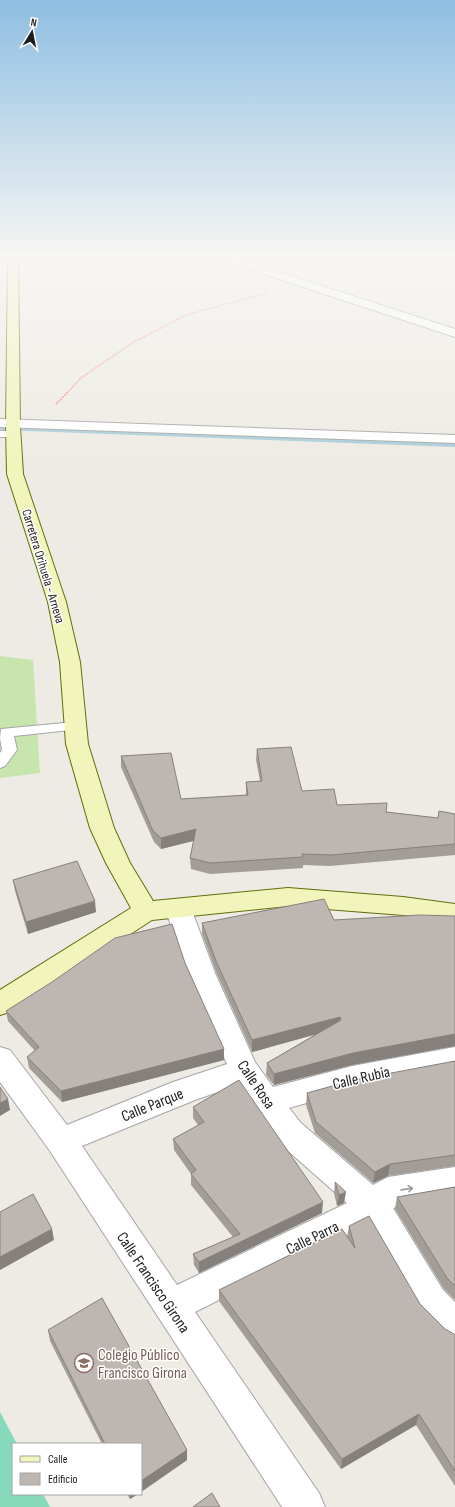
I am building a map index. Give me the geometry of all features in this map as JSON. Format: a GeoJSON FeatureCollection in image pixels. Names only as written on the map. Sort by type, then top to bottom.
{"type":"FeatureCollection","features":[{"type":"Feature","properties":{"kind":"main road","name":"Carretera Orihuela - Arneva"},"geometry":{"type":"LineString","coordinates":[[11,325],[9,427],[15,474],[57,602],[70,662],[77,744],[102,828],[118,863],[146,911]]}},
{"type":"Feature","properties":{"kind":"main road"},"geometry":{"type":"LineString","coordinates":[[0,1004],[146,911],[288,898],[404,906],[455,913]]}},
{"type":"Feature","properties":{"kind":"street"},"geometry":{"type":"LineString","coordinates":[[432,325],[455,333]]}},
{"type":"Feature","properties":{"kind":"street"},"geometry":{"type":"LineString","coordinates":[[9,427],[455,439]]}},
{"type":"Feature","properties":{"kind":"street","name":"Calle Rosa"},"geometry":{"type":"LineString","coordinates":[[178,908],[201,973],[244,1070],[290,1132],[374,1206],[431,1302],[455,1327]]}},
{"type":"Feature","properties":{"kind":"street","name":"Calle Francisco Girona"},"geometry":{"type":"LineString","coordinates":[[0,1059],[61,1142],[304,1507]]}},
{"type":"Feature","properties":{"kind":"street","name":"Calle Rubia"},"geometry":{"type":"LineString","coordinates":[[268,1101],[352,1078],[455,1059]]}},
{"type":"Feature","properties":{"kind":"street","name":"Calle Parque"},"geometry":{"type":"LineString","coordinates":[[61,1142],[184,1091],[244,1070]]}},
{"type":"Feature","properties":{"kind":"street","name":"Calle Parra"},"geometry":{"type":"LineString","coordinates":[[171,1306],[374,1206],[388,1192],[455,1182]]}},
{"type":"Feature","properties":{"kind":"lane"},"geometry":{"type":"LineString","coordinates":[[0,763],[10,750],[3,730],[75,726]]}},
{"type":"Feature","properties":{"kind":"path"},"geometry":{"type":"LineString","coordinates":[[9,427],[43,417],[81,378],[132,343],[166,325]]}},
{"type":"Feature","properties":{"kind":"green space"},"geometry":{"type":"Polygon","coordinates":[[[0,656],[33,660],[40,773],[0,778],[0,656]]]}},
{"type":"Feature","properties":{"kind":"green space"},"geometry":{"type":"Polygon","coordinates":[[[0,1412],[16,1443],[12,1443],[12,1495],[44,1495],[50,1507],[0,1507],[0,1412]]]}},
{"type":"Feature","properties":{"kind":"building"},"geometry":{"type":"Polygon","coordinates":[[[291,747],[302,791],[334,789],[337,805],[387,803],[386,812],[438,818],[439,811],[455,814],[455,844],[331,855],[302,854],[303,857],[210,863],[190,858],[196,829],[161,838],[153,831],[121,756],[171,753],[181,799],[248,795],[246,782],[262,781],[257,749],[291,747]]]}},
{"type":"Feature","properties":{"kind":"building"},"geometry":{"type":"Polygon","coordinates":[[[77,861],[95,901],[26,922],[13,880],[77,861]]]}},
{"type":"Feature","properties":{"kind":"building"},"geometry":{"type":"Polygon","coordinates":[[[324,899],[334,920],[420,915],[455,916],[455,1034],[353,1053],[274,1074],[267,1063],[341,1020],[340,1017],[252,1040],[216,961],[202,923],[324,899]]]}},
{"type":"Feature","properties":{"kind":"building"},"geometry":{"type":"Polygon","coordinates":[[[172,924],[185,963],[224,1049],[61,1091],[27,1057],[39,1047],[6,1011],[52,982],[115,938],[172,924]]]}},
{"type":"Feature","properties":{"kind":"building"},"geometry":{"type":"Polygon","coordinates":[[[455,1061],[455,1155],[390,1164],[375,1172],[316,1122],[307,1093],[354,1080],[455,1061]]]}},
{"type":"Feature","properties":{"kind":"building"},"geometry":{"type":"Polygon","coordinates":[[[239,1080],[323,1202],[199,1262],[193,1254],[240,1234],[191,1174],[196,1170],[173,1139],[204,1122],[193,1107],[239,1080]]]}},
{"type":"Feature","properties":{"kind":"building"},"geometry":{"type":"Polygon","coordinates":[[[0,1087],[8,1099],[0,1103],[0,1087]]]}},
{"type":"Feature","properties":{"kind":"building"},"geometry":{"type":"Polygon","coordinates":[[[335,1182],[346,1192],[339,1195],[335,1182]]]}},
{"type":"Feature","properties":{"kind":"building"},"geometry":{"type":"Polygon","coordinates":[[[455,1187],[455,1286],[447,1278],[397,1197],[455,1187]]]}},
{"type":"Feature","properties":{"kind":"building"},"geometry":{"type":"Polygon","coordinates":[[[33,1194],[52,1229],[0,1257],[0,1212],[33,1194]]]}},
{"type":"Feature","properties":{"kind":"building"},"geometry":{"type":"Polygon","coordinates":[[[369,1216],[420,1304],[445,1329],[455,1335],[455,1471],[419,1414],[342,1459],[219,1290],[342,1229],[355,1248],[349,1226],[369,1216]]]}},
{"type":"Feature","properties":{"kind":"building"},"geometry":{"type":"Polygon","coordinates":[[[102,1298],[187,1450],[142,1480],[142,1443],[104,1443],[48,1330],[102,1298]]]}},
{"type":"Feature","properties":{"kind":"building"},"geometry":{"type":"Polygon","coordinates":[[[212,1493],[220,1507],[193,1507],[212,1493]]]}},
{"type":"Feature","properties":{"kind":"waterway"},"geometry":{"type":"LineString","coordinates":[[0,428],[455,445]]}},
{"type":"Feature","properties":{"kind":"place","name":"Colegio Público Francisco Girona"},"geometry":{"type":"Point","coordinates":[84,1363]}}]}
